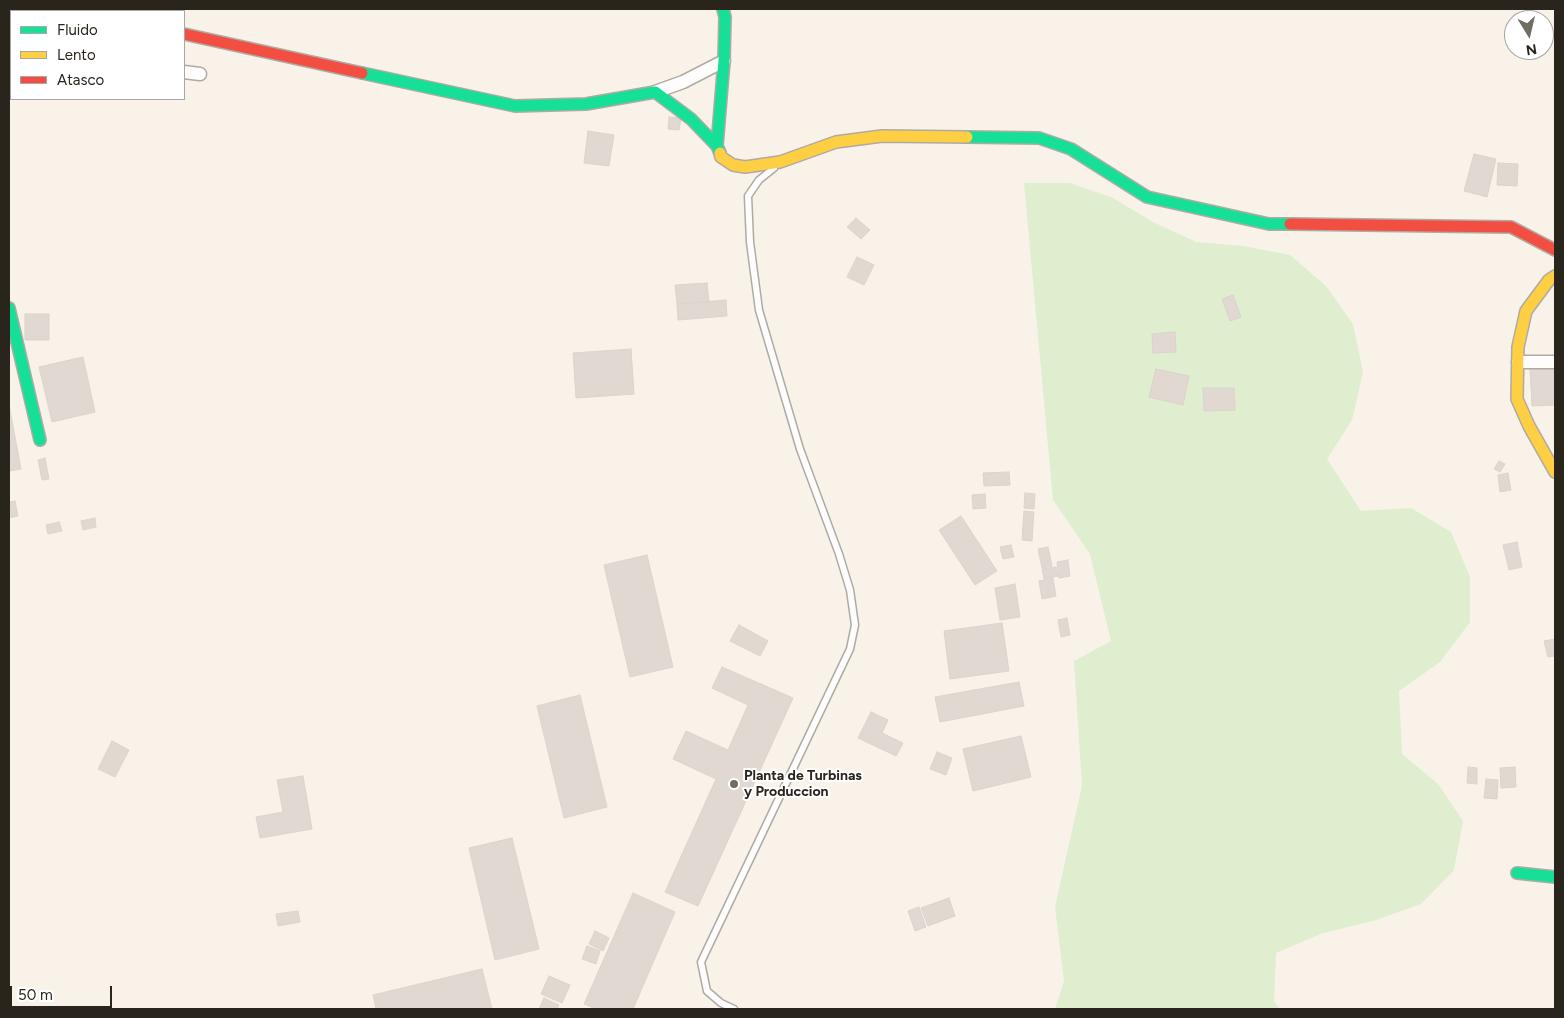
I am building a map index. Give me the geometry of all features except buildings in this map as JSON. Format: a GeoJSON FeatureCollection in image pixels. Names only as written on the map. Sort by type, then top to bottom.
{"type":"FeatureCollection","features":[{"type":"Feature","properties":{"kind":"street"},"geometry":{"type":"LineString","coordinates":[[717,146],[724,61],[725,17],[723,9]]}},
{"type":"Feature","properties":{"kind":"street"},"geometry":{"type":"LineString","coordinates":[[185,34],[515,106],[586,104],[656,92],[683,82],[724,61]]}},
{"type":"Feature","properties":{"kind":"street"},"geometry":{"type":"LineString","coordinates":[[185,72],[200,74]]}},
{"type":"Feature","properties":{"kind":"street"},"geometry":{"type":"LineString","coordinates":[[656,92],[691,119],[717,146],[721,157],[733,165],[745,166],[780,162],[836,142],[882,136],[1039,138],[1071,148],[1147,197],[1269,224],[1511,227],[1555,250]]}},
{"type":"Feature","properties":{"kind":"street"},"geometry":{"type":"LineString","coordinates":[[1555,276],[1548,280],[1526,311],[1518,347],[1517,399],[1529,426],[1551,457],[1555,472]]}},
{"type":"Feature","properties":{"kind":"street"},"geometry":{"type":"LineString","coordinates":[[9,308],[40,440]]}},
{"type":"Feature","properties":{"kind":"street"},"geometry":{"type":"LineString","coordinates":[[1518,362],[1555,362]]}},
{"type":"Feature","properties":{"kind":"street"},"geometry":{"type":"LineString","coordinates":[[1517,873],[1555,877]]}},
{"type":"Feature","properties":{"kind":"lane"},"geometry":{"type":"LineString","coordinates":[[734,1009],[721,1003],[707,991],[701,962],[850,649],[855,625],[850,590],[839,554],[800,449],[759,310],[750,242],[748,196],[759,180],[780,162]]}},
{"type":"Feature","properties":{"kind":"green space"},"geometry":{"type":"Polygon","coordinates":[[[1024,183],[1070,183],[1113,198],[1153,222],[1196,242],[1243,246],[1290,255],[1326,286],[1353,324],[1363,372],[1352,420],[1327,459],[1361,511],[1411,508],[1451,532],[1470,577],[1470,622],[1440,662],[1399,691],[1402,754],[1438,784],[1463,821],[1454,870],[1421,904],[1373,921],[1323,933],[1276,953],[1274,1001],[1280,1009],[1055,1009],[1064,981],[1055,907],[1082,786],[1074,661],[1111,641],[1090,554],[1053,500],[1024,183]]]}},
{"type":"Feature","properties":{"kind":"traffic: fast"},"geometry":{"type":"LineString","coordinates":[[717,146],[724,61],[725,17],[723,9]]}},
{"type":"Feature","properties":{"kind":"traffic: fast"},"geometry":{"type":"LineString","coordinates":[[362,73],[515,106],[586,104],[655,92],[691,119],[717,146],[720,153]]}},
{"type":"Feature","properties":{"kind":"traffic: fast"},"geometry":{"type":"LineString","coordinates":[[967,137],[1039,138],[1071,149],[1147,197],[1269,224],[1290,224]]}},
{"type":"Feature","properties":{"kind":"traffic: fast"},"geometry":{"type":"LineString","coordinates":[[9,308],[40,440]]}},
{"type":"Feature","properties":{"kind":"traffic: fast"},"geometry":{"type":"LineString","coordinates":[[1517,873],[1555,877]]}},
{"type":"Feature","properties":{"kind":"traffic: slow"},"geometry":{"type":"LineString","coordinates":[[720,153],[721,157],[733,165],[745,167],[780,162],[836,142],[882,136],[967,137]]}},
{"type":"Feature","properties":{"kind":"traffic: slow"},"geometry":{"type":"LineString","coordinates":[[1555,276],[1549,280],[1526,311],[1518,347],[1517,399],[1529,426],[1555,472]]}},
{"type":"Feature","properties":{"kind":"traffic: jam"},"geometry":{"type":"LineString","coordinates":[[185,34],[362,73]]}},
{"type":"Feature","properties":{"kind":"traffic: jam"},"geometry":{"type":"LineString","coordinates":[[1290,224],[1511,227],[1555,250]]}},
{"type":"Feature","properties":{"kind":"place","name":"Planta de Turbinas y Produccion"},"geometry":{"type":"Point","coordinates":[734,784]}}]}
